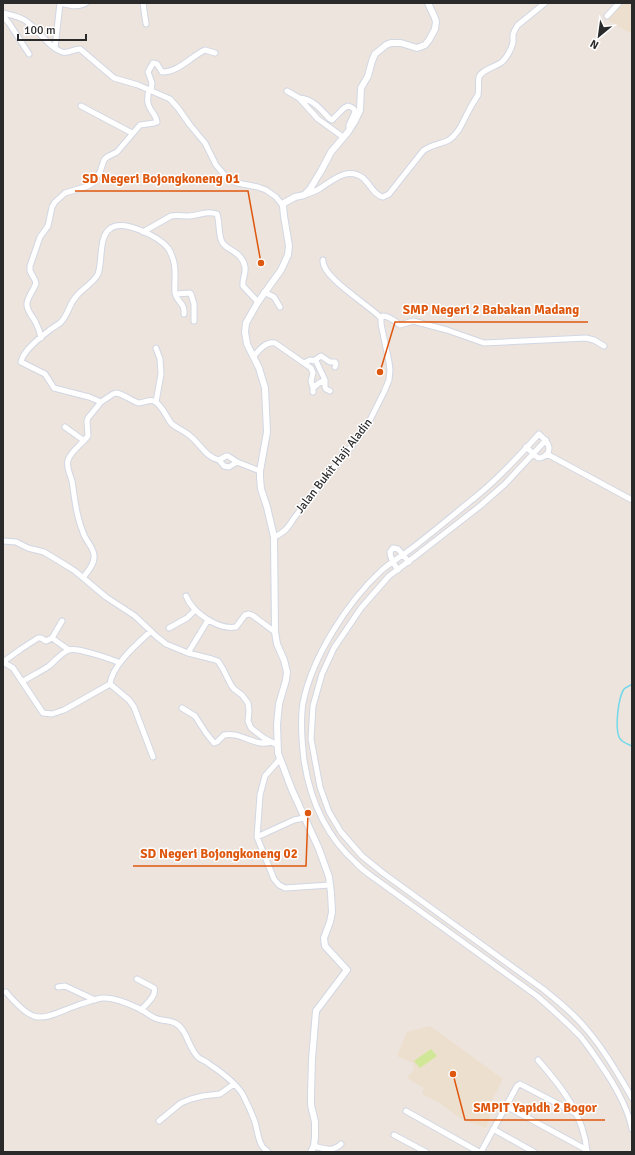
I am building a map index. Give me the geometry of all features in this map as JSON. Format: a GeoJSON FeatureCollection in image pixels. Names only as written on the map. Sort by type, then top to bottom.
{"type":"FeatureCollection","features":[{"type":"Feature","properties":{"kind":"street"},"geometry":{"type":"LineString","coordinates":[[55,48],[60,3],[82,6],[86,3]]}},
{"type":"Feature","properties":{"kind":"street"},"geometry":{"type":"LineString","coordinates":[[143,3],[146,24]]}},
{"type":"Feature","properties":{"kind":"street"},"geometry":{"type":"LineString","coordinates":[[304,195],[315,182],[331,152],[356,121],[360,110],[361,88],[368,76],[375,54],[391,43],[400,43],[417,48],[425,45],[429,40],[435,29],[436,18],[428,3]]}},
{"type":"Feature","properties":{"kind":"street"},"geometry":{"type":"LineString","coordinates":[[283,206],[286,202],[318,190],[336,178],[347,173],[362,177],[378,196],[382,197],[389,194],[423,151],[428,147],[445,142],[455,135],[478,95],[480,75],[483,72],[499,65],[503,61],[513,42],[512,36],[515,29],[545,3]]}},
{"type":"Feature","properties":{"kind":"street"},"geometry":{"type":"LineString","coordinates":[[607,16],[619,3]]}},
{"type":"Feature","properties":{"kind":"street"},"geometry":{"type":"LineString","coordinates":[[3,14],[15,16],[27,22],[55,48],[65,52],[80,49],[114,78],[138,85],[170,99],[205,143],[216,165],[228,178],[237,183],[266,190],[276,197],[283,206],[289,250],[281,270],[264,292],[246,323],[246,338],[247,344],[254,356],[263,378],[268,432],[260,471],[261,489],[274,537],[274,632],[287,672],[279,704],[275,743],[304,818],[326,867],[330,885],[332,916],[323,942],[324,946],[348,970],[316,1011],[311,1094],[312,1112],[315,1122],[313,1149],[333,1149],[341,1144]]}},
{"type":"Feature","properties":{"kind":"street"},"geometry":{"type":"LineString","coordinates":[[3,14],[29,54]]}},
{"type":"Feature","properties":{"kind":"street"},"geometry":{"type":"LineString","coordinates":[[41,338],[37,324],[27,309],[29,297],[36,283],[30,268],[40,237],[48,226],[52,207],[55,202],[65,193],[93,183],[100,172],[104,160],[117,152],[140,125],[154,123],[157,121],[148,104],[152,83],[148,72],[153,63],[157,64],[161,72],[167,72],[178,68],[205,50],[215,53]]}},
{"type":"Feature","properties":{"kind":"street"},"geometry":{"type":"LineString","coordinates":[[287,91],[299,98],[318,119],[343,137]]}},
{"type":"Feature","properties":{"kind":"street"},"geometry":{"type":"LineString","coordinates":[[299,98],[306,98],[310,100],[330,120],[332,120],[344,108],[348,106],[351,107],[355,112],[349,125],[349,130]]}},
{"type":"Feature","properties":{"kind":"street"},"geometry":{"type":"LineString","coordinates":[[81,106],[132,133]]}},
{"type":"Feature","properties":{"kind":"street"},"geometry":{"type":"LineString","coordinates":[[144,232],[171,216],[188,216],[206,212],[214,212],[217,214],[219,219],[222,242],[237,254],[242,259],[244,264],[245,274],[243,286],[258,302]]}},
{"type":"Feature","properties":{"kind":"street"},"geometry":{"type":"LineString","coordinates":[[101,402],[89,397],[54,388],[45,374],[21,362],[24,354],[60,322],[75,297],[97,275],[100,266],[102,245],[108,230],[119,225],[126,226],[144,232],[168,248],[175,267],[176,294],[183,305],[184,314]]}},
{"type":"Feature","properties":{"kind":"street"},"geometry":{"type":"LineString","coordinates":[[322,260],[323,267],[328,273],[350,293],[381,318],[385,316],[400,325],[413,321],[447,330],[484,343],[586,338],[594,340],[604,346]]}},
{"type":"Feature","properties":{"kind":"street"},"geometry":{"type":"LineString","coordinates":[[264,292],[274,297],[280,307]]}},
{"type":"Feature","properties":{"kind":"street"},"geometry":{"type":"LineString","coordinates":[[176,294],[191,294],[194,304],[194,321]]}},
{"type":"Feature","properties":{"kind":"street","name":"Jalan Bukit Haji Aladin"},"geometry":{"type":"LineString","coordinates":[[274,537],[282,534],[287,529],[294,518],[358,438],[376,409],[389,380],[390,370],[381,318]]}},
{"type":"Feature","properties":{"kind":"street"},"geometry":{"type":"LineString","coordinates":[[254,356],[267,344],[273,342],[304,363],[312,371],[313,374],[311,381],[313,390],[319,383],[325,380]]}},
{"type":"Feature","properties":{"kind":"street"},"geometry":{"type":"LineString","coordinates":[[156,348],[160,359],[161,374],[156,402]]}},
{"type":"Feature","properties":{"kind":"street"},"geometry":{"type":"LineString","coordinates":[[304,363],[310,360],[315,360],[321,356],[330,362],[336,363],[335,367]]}},
{"type":"Feature","properties":{"kind":"street"},"geometry":{"type":"LineString","coordinates":[[315,360],[325,380],[326,389],[330,390]]}},
{"type":"Feature","properties":{"kind":"street"},"geometry":{"type":"LineString","coordinates":[[83,578],[95,558],[93,548],[86,539],[75,507],[67,463],[83,440],[88,436],[87,421],[101,402],[116,393],[126,396],[137,403],[150,400],[156,402],[172,424],[191,436],[208,455],[216,460],[219,460],[226,468],[237,462]]}},
{"type":"Feature","properties":{"kind":"street"},"geometry":{"type":"LineString","coordinates":[[65,427],[83,440]]}},
{"type":"Feature","properties":{"kind":"street"},"geometry":{"type":"LineString","coordinates":[[526,447],[538,458],[542,458],[547,454],[549,449],[546,440],[539,434],[526,447],[498,477],[474,499],[383,569],[353,602],[325,644],[313,670],[303,704],[301,738],[305,764],[311,791],[320,817],[333,838],[355,863],[508,975],[558,1014],[596,1057],[624,1104],[632,1129]]}},
{"type":"Feature","properties":{"kind":"street"},"geometry":{"type":"LineString","coordinates":[[546,440],[505,484],[480,506],[389,576],[361,608],[334,648],[322,674],[313,706],[311,739],[320,787],[329,812],[341,832],[362,856],[383,873],[526,976],[565,1007],[588,1030],[604,1051],[632,1098]]}},
{"type":"Feature","properties":{"kind":"street"},"geometry":{"type":"LineString","coordinates":[[547,454],[632,500]]}},
{"type":"Feature","properties":{"kind":"street"},"geometry":{"type":"LineString","coordinates":[[219,460],[226,456],[260,471]]}},
{"type":"Feature","properties":{"kind":"street"},"geometry":{"type":"LineString","coordinates":[[3,541],[16,542],[28,548],[44,552],[67,566],[106,597],[131,613],[166,644],[188,653],[218,661],[231,685],[248,703],[250,711],[248,721],[250,728],[264,738],[275,743]]}},
{"type":"Feature","properties":{"kind":"street"},"geometry":{"type":"LineString","coordinates":[[398,570],[390,556],[390,552],[393,548],[398,549],[409,562]]}},
{"type":"Feature","properties":{"kind":"street"},"geometry":{"type":"LineString","coordinates":[[186,596],[189,603],[195,610],[208,620],[221,626],[231,628],[238,625],[245,615],[248,614],[252,615],[274,632]]}},
{"type":"Feature","properties":{"kind":"street"},"geometry":{"type":"LineString","coordinates":[[169,628],[187,618],[195,610]]}},
{"type":"Feature","properties":{"kind":"street"},"geometry":{"type":"LineString","coordinates":[[188,653],[208,620]]}},
{"type":"Feature","properties":{"kind":"street"},"geometry":{"type":"LineString","coordinates":[[62,622],[52,638],[46,641],[38,638],[3,662],[13,668],[43,713],[52,714],[64,710],[110,684],[120,663],[151,631]]}},
{"type":"Feature","properties":{"kind":"street"},"geometry":{"type":"LineString","coordinates":[[52,638],[69,650],[76,650],[120,663]]}},
{"type":"Feature","properties":{"kind":"street"},"geometry":{"type":"LineString","coordinates":[[22,682],[45,668],[69,650]]}},
{"type":"Feature","properties":{"kind":"street"},"geometry":{"type":"LineString","coordinates":[[110,684],[129,700],[134,707],[153,757]]}},
{"type":"Feature","properties":{"kind":"street"},"geometry":{"type":"LineString","coordinates":[[182,708],[195,716],[214,743],[224,735],[229,734],[267,744],[275,743]]}},
{"type":"Feature","properties":{"kind":"street"},"geometry":{"type":"LineString","coordinates":[[280,759],[265,776],[260,795],[257,837],[274,879],[279,885],[285,888],[330,885]]}},
{"type":"Feature","properties":{"kind":"street"},"geometry":{"type":"LineString","coordinates":[[257,837],[294,820],[304,818]]}},
{"type":"Feature","properties":{"kind":"street"},"geometry":{"type":"LineString","coordinates":[[508,975],[512,967]]}},
{"type":"Feature","properties":{"kind":"street"},"geometry":{"type":"LineString","coordinates":[[520,984],[526,976]]}},
{"type":"Feature","properties":{"kind":"street"},"geometry":{"type":"LineString","coordinates":[[137,980],[154,988],[155,991],[141,1010]]}},
{"type":"Feature","properties":{"kind":"street"},"geometry":{"type":"LineString","coordinates":[[58,987],[65,986],[95,1000]]}},
{"type":"Feature","properties":{"kind":"street"},"geometry":{"type":"LineString","coordinates":[[6,992],[16,1005],[28,1014],[36,1017],[45,1018],[95,1000],[109,998],[141,1010],[159,1020],[174,1022],[184,1032],[198,1057],[208,1063],[234,1084],[244,1097],[254,1121],[261,1145],[268,1152]]}},
{"type":"Feature","properties":{"kind":"street"},"geometry":{"type":"LineString","coordinates":[[538,1060],[556,1081],[577,1114],[585,1133],[587,1151]]}},
{"type":"Feature","properties":{"kind":"street"},"geometry":{"type":"LineString","coordinates":[[159,1121],[191,1099],[220,1094],[234,1084]]}},
{"type":"Feature","properties":{"kind":"street"},"geometry":{"type":"LineString","coordinates":[[406,1111],[480,1152],[517,1086],[520,1084],[577,1114]]}},
{"type":"Feature","properties":{"kind":"street"},"geometry":{"type":"LineString","coordinates":[[506,1106],[587,1151]]}},
{"type":"Feature","properties":{"kind":"street"},"geometry":{"type":"LineString","coordinates":[[493,1130],[534,1152]]}},
{"type":"Feature","properties":{"kind":"street"},"geometry":{"type":"LineString","coordinates":[[394,1135],[426,1152]]}},
{"type":"Feature","properties":{"kind":"shaded area"},"geometry":{"type":"Polygon","coordinates":[[[619,3],[632,3],[632,34],[606,19],[619,3]]]}},
{"type":"Feature","properties":{"kind":"shaded area"},"geometry":{"type":"Polygon","coordinates":[[[430,1026],[503,1079],[489,1106],[490,1117],[486,1128],[461,1119],[440,1103],[422,1094],[424,1088],[407,1078],[414,1069],[413,1063],[397,1056],[407,1032],[430,1026]]]}},
{"type":"Feature","properties":{"kind":"green space"},"geometry":{"type":"Polygon","coordinates":[[[431,1049],[437,1056],[420,1068],[414,1061],[431,1049]]]}},
{"type":"Feature","properties":{"kind":"waterway"},"geometry":{"type":"LineString","coordinates":[[632,684],[624,689],[622,693],[617,720],[620,739],[624,743],[632,746]]}},
{"type":"Feature","properties":{"kind":"place","name":"SD Negeri Bojongkoneng 01"},"geometry":{"type":"Point","coordinates":[261,263]}},
{"type":"Feature","properties":{"kind":"place","name":"SMP Negeri 2 Babakan Madang"},"geometry":{"type":"Point","coordinates":[380,372]}},
{"type":"Feature","properties":{"kind":"place","name":"SD Negeri Bojongkoneng 02"},"geometry":{"type":"Point","coordinates":[308,813]}},
{"type":"Feature","properties":{"kind":"place","name":"SMPIT Yapidh 2 Bogor"},"geometry":{"type":"Point","coordinates":[453,1074]}}]}
